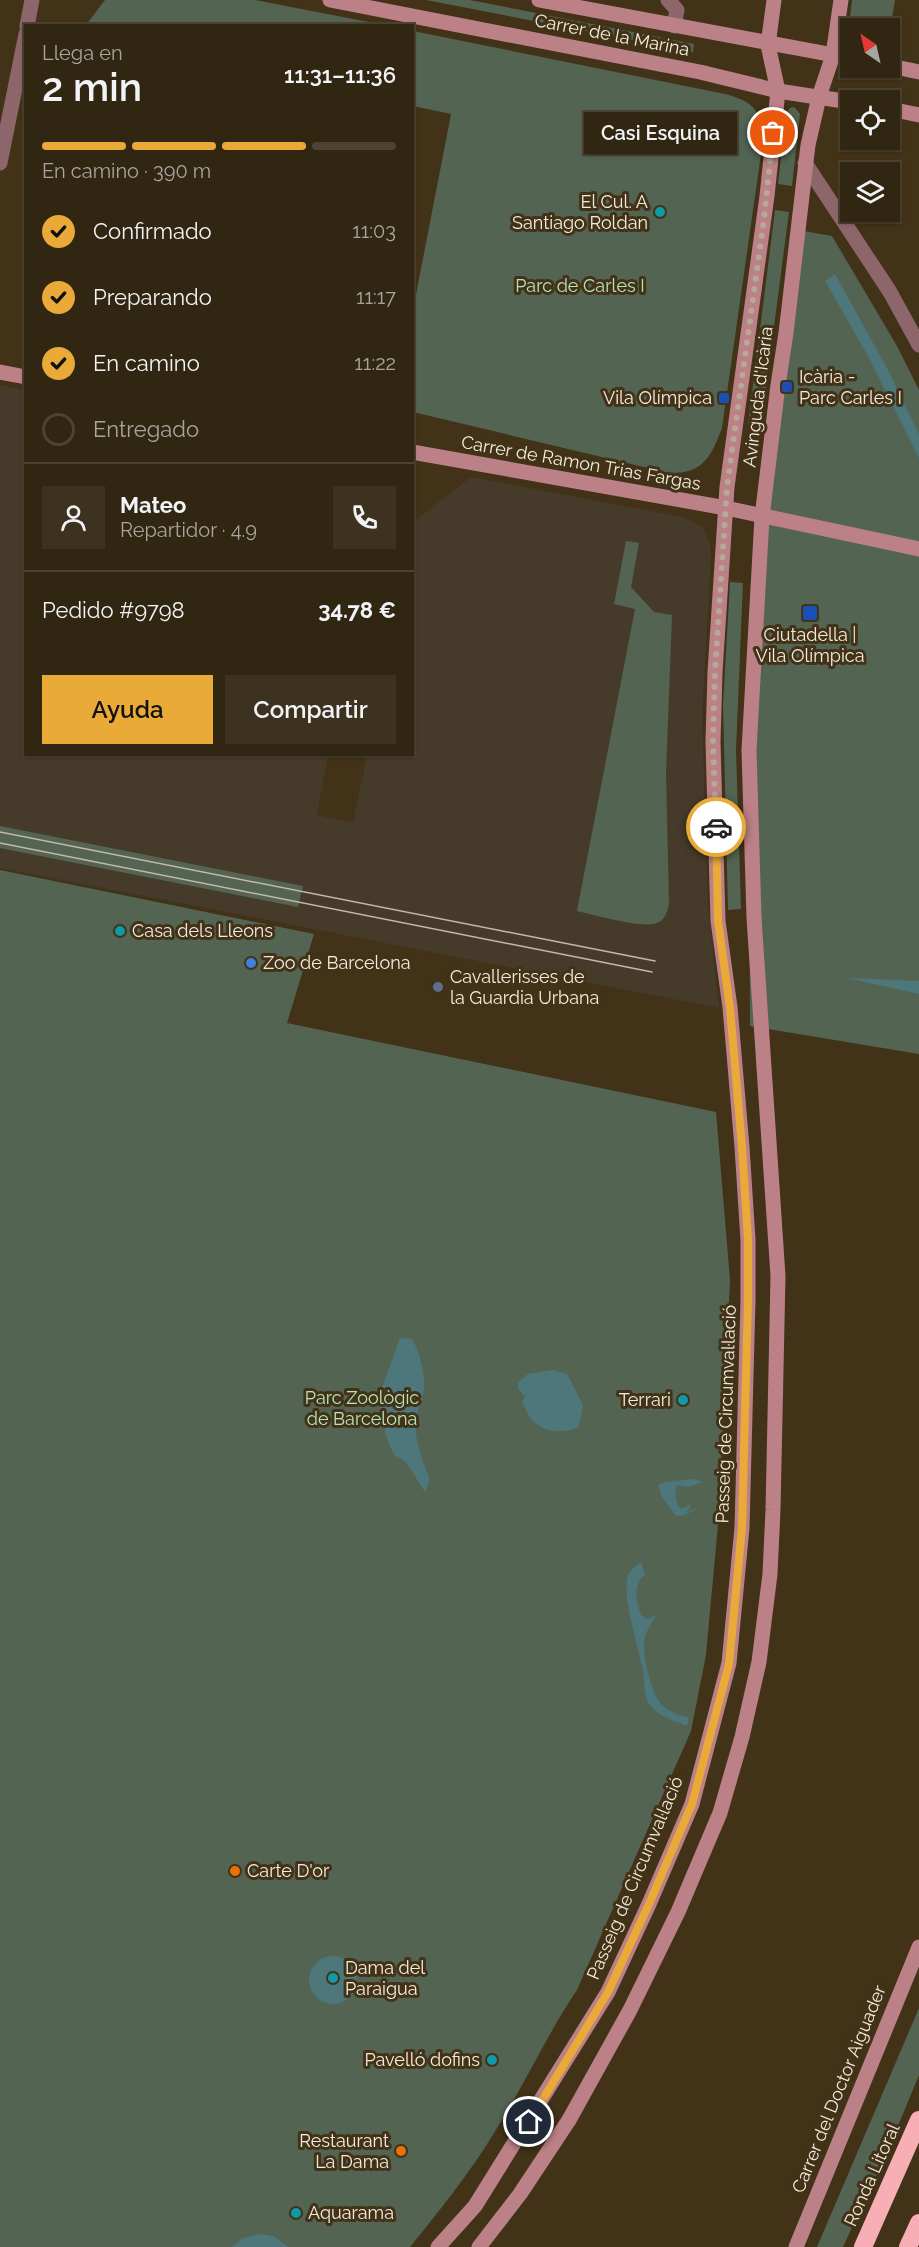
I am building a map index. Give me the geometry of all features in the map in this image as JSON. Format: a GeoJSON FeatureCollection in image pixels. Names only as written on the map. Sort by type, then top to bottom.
{"type":"FeatureCollection","features":[{"type":"Feature","properties":{"kind":"highway","name":"Ronda Litoral"},"geometry":{"type":"LineString","coordinates":[[863,2247],[919,2120]]}},
{"type":"Feature","properties":{"kind":"highway"},"geometry":{"type":"LineString","coordinates":[[908,2247],[919,2223]]}},
{"type":"Feature","properties":{"kind":"street"},"geometry":{"type":"LineString","coordinates":[[27,24],[32,0]]}},
{"type":"Feature","properties":{"kind":"street","name":"Carrer de la Marina"},"geometry":{"type":"LineString","coordinates":[[330,0],[700,72],[778,91],[840,100]]}},
{"type":"Feature","properties":{"kind":"street","name":"Carrer de la Marina"},"geometry":{"type":"LineString","coordinates":[[539,0],[768,45],[840,56]]}},
{"type":"Feature","properties":{"kind":"street"},"geometry":{"type":"LineString","coordinates":[[668,0],[677,10],[674,26]]}},
{"type":"Feature","properties":{"kind":"street","name":"Avinguda d'Icària"},"geometry":{"type":"LineString","coordinates":[[726,508],[767,196],[778,91],[768,45],[774,0]]}},
{"type":"Feature","properties":{"kind":"street","name":"Avinguda d'Icària"},"geometry":{"type":"LineString","coordinates":[[762,517],[805,163],[819,97],[833,55],[841,0]]}},
{"type":"Feature","properties":{"kind":"street"},"geometry":{"type":"LineString","coordinates":[[0,163],[24,44]]}},
{"type":"Feature","properties":{"kind":"street"},"geometry":{"type":"LineString","coordinates":[[900,68],[919,72]]}},
{"type":"Feature","properties":{"kind":"street"},"geometry":{"type":"LineString","coordinates":[[900,111],[919,115]]}},
{"type":"Feature","properties":{"kind":"street"},"geometry":{"type":"LineString","coordinates":[[805,163],[890,292],[919,345]]}},
{"type":"Feature","properties":{"kind":"street"},"geometry":{"type":"LineString","coordinates":[[0,372],[24,377]]}},
{"type":"Feature","properties":{"kind":"street","name":"Carrer de Ramon Trias Fargas"},"geometry":{"type":"LineString","coordinates":[[414,452],[726,508],[919,549]]}},
{"type":"Feature","properties":{"kind":"street","name":"Passeig de Circumval·lació"},"geometry":{"type":"LineString","coordinates":[[438,2247],[476,2206],[608,1992],[692,1804],[729,1664],[742,1528],[748,1240],[742,1147],[718,903],[714,719],[726,508]]}},
{"type":"Feature","properties":{"kind":"street"},"geometry":{"type":"LineString","coordinates":[[478,2247],[520,2194],[568,2120],[630,2010],[678,1912],[720,1813],[742,1737],[759,1662],[770,1574],[778,1276],[754,918],[749,750],[762,517]]}},
{"type":"Feature","properties":{"kind":"street","name":"Carrer del Doctor Aiguader"},"geometry":{"type":"LineString","coordinates":[[796,2247],[919,1947]]}},
{"type":"Feature","properties":{"kind":"shaded area"},"geometry":{"type":"Polygon","coordinates":[[[0,385],[24,390],[24,756],[328,756],[317,815],[353,823],[367,756],[414,756],[414,521],[471,477],[677,516],[691,520],[703,528],[710,543],[711,558],[702,715],[708,907],[719,1008],[0,868],[0,385]]]}},
{"type":"Feature","properties":{"kind":"green space"},"geometry":{"type":"Polygon","coordinates":[[[105,0],[255,0],[379,24],[87,24],[105,0]]]}},
{"type":"Feature","properties":{"kind":"green space"},"geometry":{"type":"Polygon","coordinates":[[[426,0],[470,0],[694,44],[693,52],[426,0]]]}},
{"type":"Feature","properties":{"kind":"green space"},"geometry":{"type":"Polygon","coordinates":[[[852,0],[895,0],[892,18],[850,18],[852,0]]]}},
{"type":"Feature","properties":{"kind":"green space","name":"Parc de Carles I"},"geometry":{"type":"Polygon","coordinates":[[[414,31],[725,94],[747,102],[756,111],[764,133],[722,428],[714,447],[698,467],[681,473],[669,473],[414,412],[414,305],[451,114],[414,106],[414,31]]]}},
{"type":"Feature","properties":{"kind":"green space"},"geometry":{"type":"Polygon","coordinates":[[[794,107],[800,114],[792,186],[778,184],[786,113],[794,107]]]}},
{"type":"Feature","properties":{"kind":"green space"},"geometry":{"type":"Polygon","coordinates":[[[775,210],[789,212],[761,426],[748,425],[775,210]]]}},
{"type":"Feature","properties":{"kind":"green space"},"geometry":{"type":"Polygon","coordinates":[[[798,230],[832,236],[897,346],[919,390],[919,1054],[750,1026],[749,750],[762,517],[798,230]]]}},
{"type":"Feature","properties":{"kind":"green space"},"geometry":{"type":"Polygon","coordinates":[[[626,541],[639,543],[631,587],[654,612],[672,615],[666,773],[669,904],[662,920],[651,924],[618,921],[577,911],[635,609],[614,604],[626,541]]]}},
{"type":"Feature","properties":{"kind":"green space"},"geometry":{"type":"Polygon","coordinates":[[[730,582],[743,583],[736,750],[741,909],[728,910],[723,705],[730,582]]]}},
{"type":"Feature","properties":{"kind":"green space"},"geometry":{"type":"Polygon","coordinates":[[[0,826],[303,886],[298,907],[0,848],[0,826]]]}},
{"type":"Feature","properties":{"kind":"green space","name":"Parc Zoològic de Barcelona"},"geometry":{"type":"Polygon","coordinates":[[[0,870],[314,934],[287,1023],[716,1112],[730,1280],[719,1514],[706,1655],[691,1731],[577,1990],[484,2148],[454,2192],[410,2247],[0,2247],[0,870]]]}},
{"type":"Feature","properties":{"kind":"green space"},"geometry":{"type":"Polygon","coordinates":[[[919,2008],[919,2075],[891,2143],[843,2247],[817,2247],[919,2008]]]}},
{"type":"Feature","properties":{"kind":"water"},"geometry":{"type":"Polygon","coordinates":[[[835,274],[889,372],[919,434],[919,458],[868,356],[825,281],[835,274]]]}},
{"type":"Feature","properties":{"kind":"water"},"geometry":{"type":"Polygon","coordinates":[[[848,978],[919,981],[919,994],[910,992],[848,978]]]}},
{"type":"Feature","properties":{"kind":"water"},"geometry":{"type":"Polygon","coordinates":[[[400,1338],[412,1339],[423,1370],[424,1389],[417,1417],[416,1436],[430,1480],[425,1492],[406,1462],[394,1455],[380,1413],[380,1393],[400,1338]]]}},
{"type":"Feature","properties":{"kind":"water"},"geometry":{"type":"Polygon","coordinates":[[[553,1370],[567,1374],[583,1405],[579,1427],[567,1431],[542,1428],[531,1418],[522,1402],[525,1397],[518,1388],[518,1382],[528,1374],[553,1370]]]}},
{"type":"Feature","properties":{"kind":"water"},"geometry":{"type":"Polygon","coordinates":[[[696,1479],[702,1482],[689,1487],[677,1485],[676,1498],[681,1509],[691,1504],[687,1512],[700,1507],[685,1515],[676,1516],[662,1497],[658,1485],[665,1482],[696,1479]]]}},
{"type":"Feature","properties":{"kind":"water"},"geometry":{"type":"Polygon","coordinates":[[[641,1562],[645,1574],[637,1588],[639,1609],[641,1615],[648,1619],[656,1615],[644,1643],[649,1677],[659,1702],[671,1711],[689,1717],[687,1726],[660,1714],[651,1707],[646,1698],[643,1671],[626,1588],[629,1575],[641,1562]]]}},
{"type":"Feature","properties":{"kind":"water"},"geometry":{"type":"Polygon","coordinates":[[[333,1956],[350,1963],[357,1980],[350,1997],[333,2004],[316,1997],[309,1980],[316,1963],[333,1956]]]}},
{"type":"Feature","properties":{"kind":"water"},"geometry":{"type":"Polygon","coordinates":[[[259,2234],[273,2236],[289,2247],[232,2247],[243,2238],[259,2234]]]}},
{"type":"Feature","properties":{"kind":"tram line"},"geometry":{"type":"LineString","coordinates":[[0,832],[655,961]]}},
{"type":"Feature","properties":{"kind":"tram line"},"geometry":{"type":"LineString","coordinates":[[0,843],[652,972]]}},
{"type":"Feature","properties":{"kind":"way so far"},"geometry":{"type":"LineString","coordinates":[[716,827],[713,742],[715,672],[722,593],[727,487],[764,219],[773,133]]}},
{"type":"Feature","properties":{"kind":"place","name":"Casi Esquina"},"geometry":{"type":"Point","coordinates":[773,133]}},
{"type":"Feature","properties":{"kind":"place","name":"El Cul. A Santiago Roldan"},"geometry":{"type":"Point","coordinates":[660,212]}},
{"type":"Feature","properties":{"kind":"place","name":"Icària - Parc Carles I"},"geometry":{"type":"Point","coordinates":[787,387]}},
{"type":"Feature","properties":{"kind":"place","name":"Vila Olímpica"},"geometry":{"type":"Point","coordinates":[724,398]}},
{"type":"Feature","properties":{"kind":"place","name":"Ciutadella | Vila Olímpica"},"geometry":{"type":"Point","coordinates":[810,613]}},
{"type":"Feature","properties":{"kind":"place","name":"Casa dels Lleons"},"geometry":{"type":"Point","coordinates":[120,931]}},
{"type":"Feature","properties":{"kind":"place","name":"Zoo de Barcelona"},"geometry":{"type":"Point","coordinates":[251,963]}},
{"type":"Feature","properties":{"kind":"place","name":"Cavallerisses de la Guardia Urbana"},"geometry":{"type":"Point","coordinates":[438,987]}},
{"type":"Feature","properties":{"kind":"place","name":"Terrari"},"geometry":{"type":"Point","coordinates":[683,1400]}},
{"type":"Feature","properties":{"kind":"place","name":"Carte D'or"},"geometry":{"type":"Point","coordinates":[235,1871]}},
{"type":"Feature","properties":{"kind":"place","name":"Dama del Paraigua"},"geometry":{"type":"Point","coordinates":[333,1978]}},
{"type":"Feature","properties":{"kind":"place","name":"Pavelló dofins"},"geometry":{"type":"Point","coordinates":[492,2060]}},
{"type":"Feature","properties":{"kind":"place","name":"Restaurant La Dama"},"geometry":{"type":"Point","coordinates":[401,2151]}},
{"type":"Feature","properties":{"kind":"place","name":"Aquarama"},"geometry":{"type":"Point","coordinates":[296,2213]}},
{"type":"Feature","properties":{"kind":"route"},"geometry":{"type":"LineString","coordinates":[[529,2122],[608,1992],[649,1904],[692,1804],[729,1664],[742,1528],[748,1240],[730,1008],[718,921],[716,827]]}}]}
